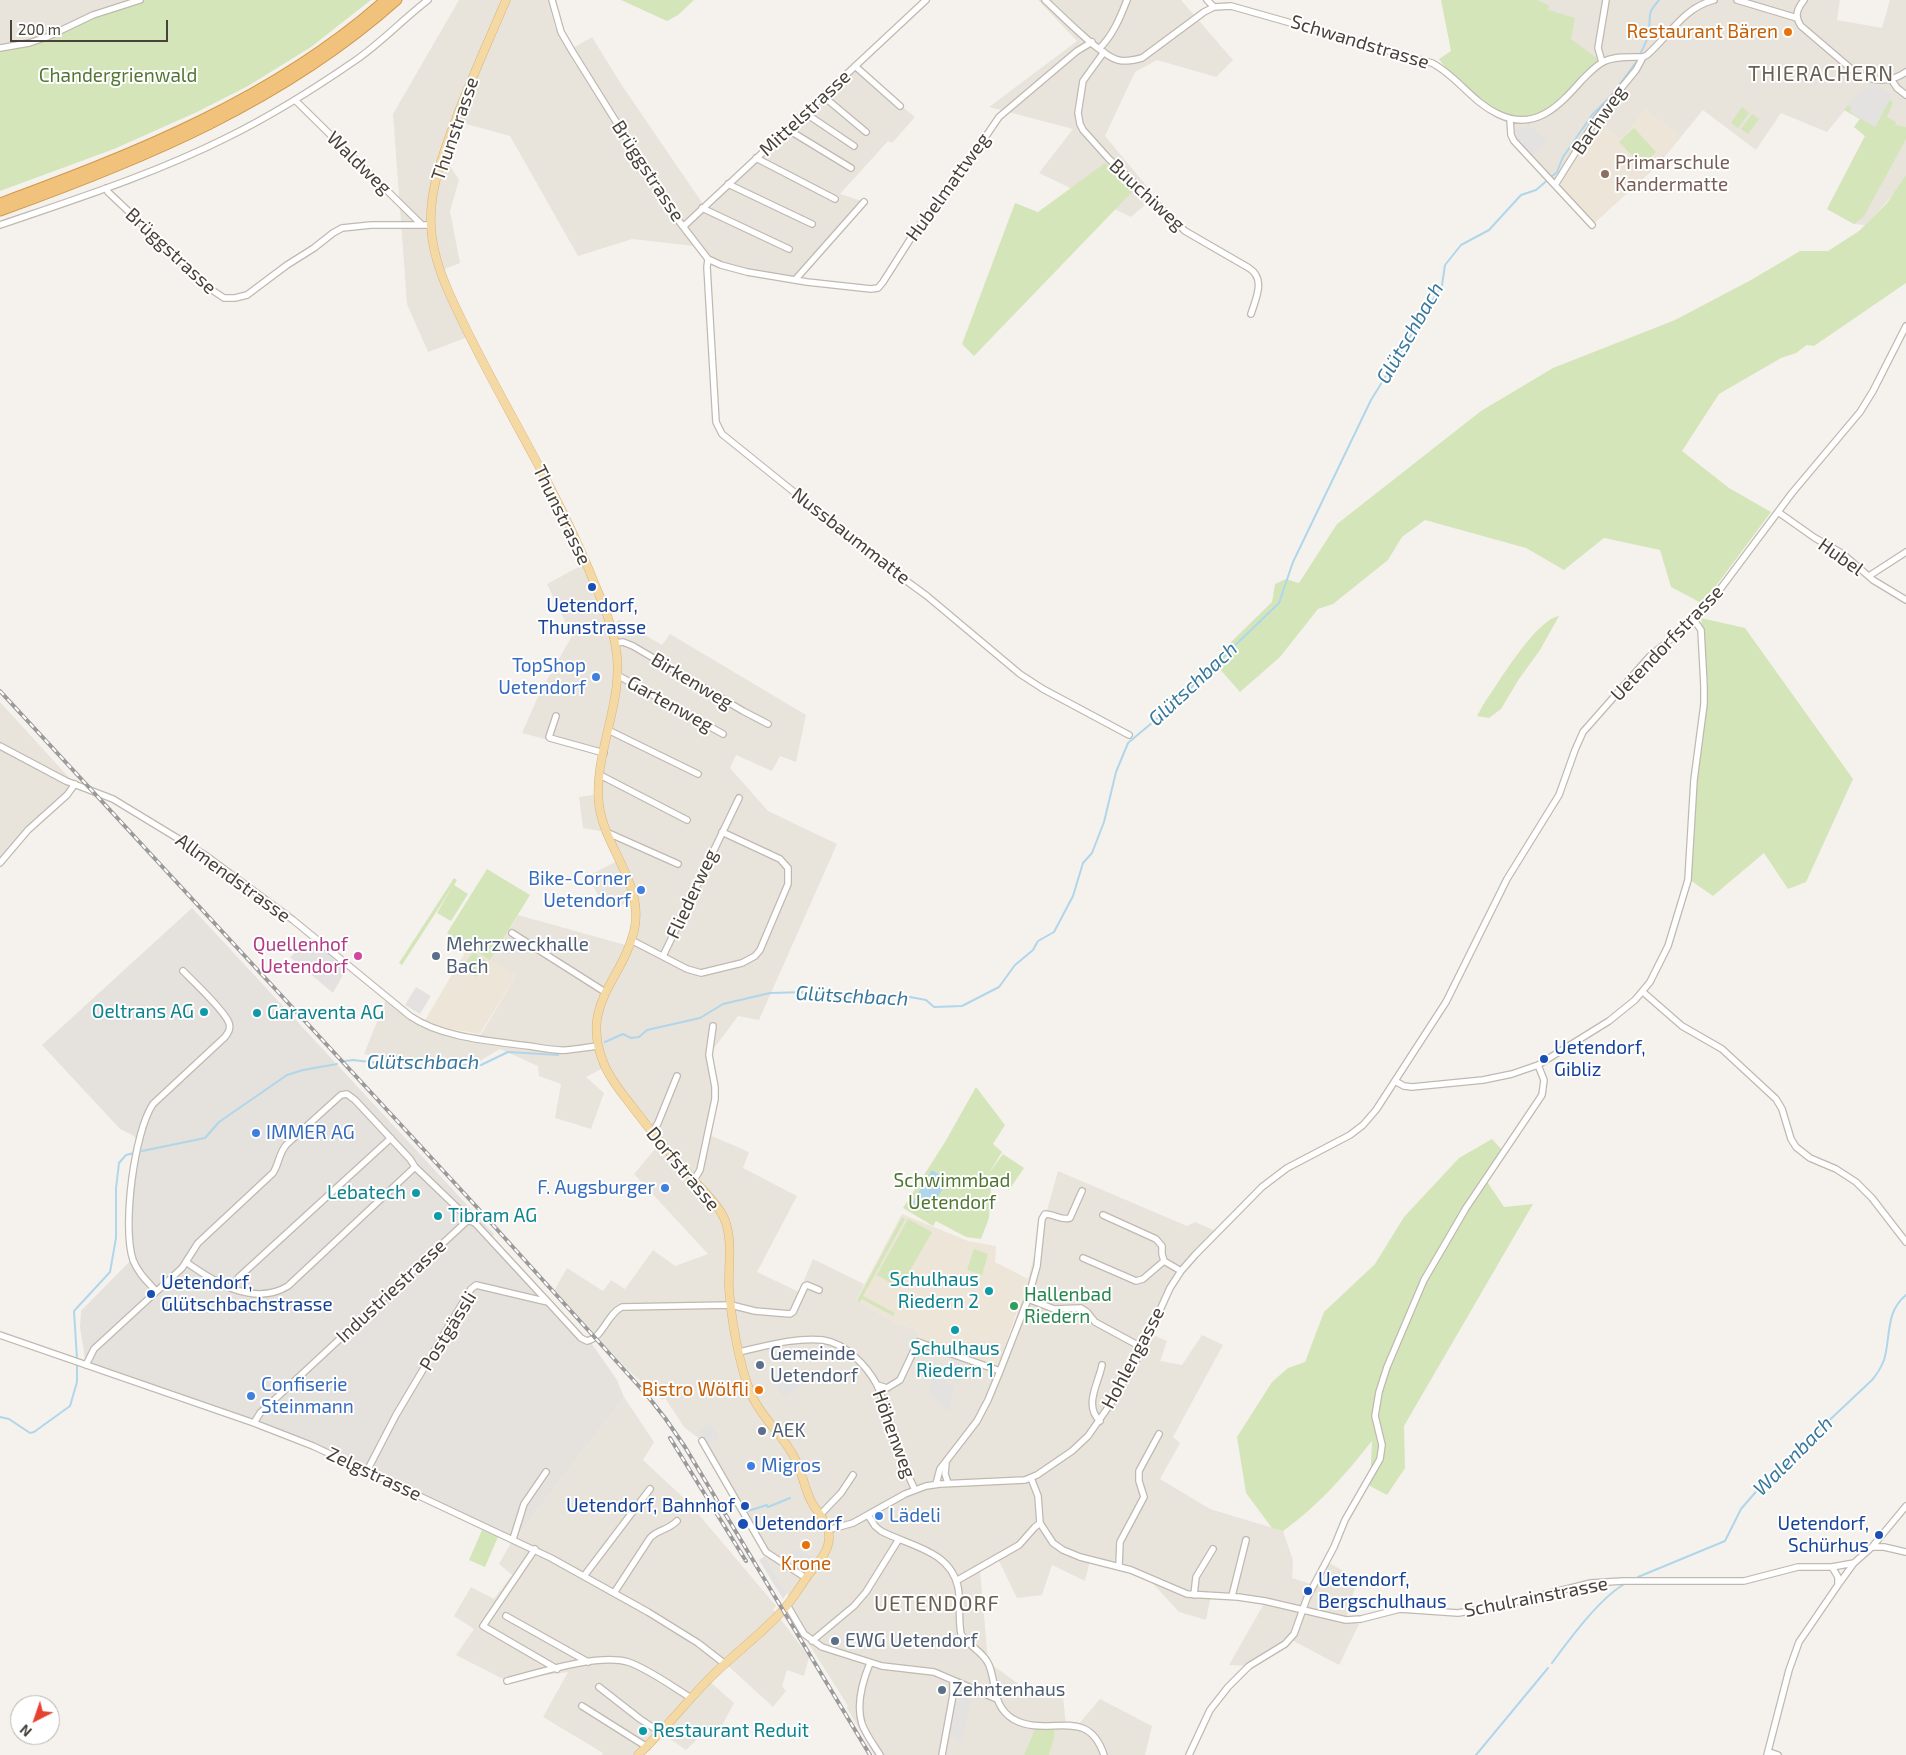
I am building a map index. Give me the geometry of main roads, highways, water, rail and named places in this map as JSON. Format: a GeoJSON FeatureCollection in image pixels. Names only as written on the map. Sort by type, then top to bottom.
{"type":"FeatureCollection","features":[{"type":"Feature","properties":{"kind":"highway"},"geometry":{"type":"LineString","coordinates":[[0,203],[129,153],[229,106],[282,76],[317,53],[385,0]]}},
{"type":"Feature","properties":{"kind":"highway"},"geometry":{"type":"LineString","coordinates":[[0,211],[132,160],[233,113],[327,56],[355,36],[397,0]]}},
{"type":"Feature","properties":{"kind":"main road","name":"Thunstrasse"},"geometry":{"type":"LineString","coordinates":[[506,0],[478,61],[441,159],[427,225],[436,258],[450,296],[571,530],[604,607],[615,643],[617,674],[600,775],[599,803],[606,832],[628,879],[635,901],[636,920],[631,940],[605,992],[597,1019],[598,1046]]}},
{"type":"Feature","properties":{"kind":"main road","name":"Dorfstrasse"},"geometry":{"type":"LineString","coordinates":[[598,1046],[612,1079],[652,1133],[719,1209],[725,1221],[729,1241],[731,1305],[739,1352],[749,1389],[754,1401],[793,1455],[810,1500],[828,1530],[829,1538],[827,1547],[787,1605],[691,1698],[638,1755]]}},
{"type":"Feature","properties":{"kind":"water"},"geometry":{"type":"Polygon","coordinates":[[[932,1170],[948,1180],[928,1213],[912,1203],[932,1170]]]}},
{"type":"Feature","properties":{"kind":"waterway","name":"Glütschbach"},"geometry":{"type":"LineString","coordinates":[[1640,54],[1646,43],[1651,12],[1659,0]]}},
{"type":"Feature","properties":{"kind":"waterway","name":"Glütschbach"},"geometry":{"type":"LineString","coordinates":[[605,1042],[623,1034],[631,1038],[639,1037],[647,1030],[700,1018],[723,1004],[770,993],[806,992],[851,998],[910,997],[926,1000],[934,1007],[962,1006],[999,987],[1015,965],[1033,950],[1038,941],[1054,932],[1073,896],[1083,863],[1092,853],[1104,822],[1116,772],[1128,743],[1172,706],[1279,603],[1293,562],[1371,400],[1442,285],[1445,265],[1461,245],[1489,230],[1521,195],[1536,190],[1557,172],[1563,157],[1592,115],[1611,96],[1637,61]]}},
{"type":"Feature","properties":{"kind":"waterway","name":"Glütschbach"},"geometry":{"type":"LineString","coordinates":[[345,1061],[353,1060],[405,1066],[481,1065],[508,1052],[558,1055]]}},
{"type":"Feature","properties":{"kind":"waterway","name":"Glütschbach"},"geometry":{"type":"LineString","coordinates":[[142,1151],[205,1138],[219,1122],[287,1075],[337,1064]]}},
{"type":"Feature","properties":{"kind":"waterway","name":"Glütschbach"},"geometry":{"type":"LineString","coordinates":[[77,1359],[74,1311],[110,1272],[116,1238],[116,1188],[119,1163],[126,1155],[134,1153]]}},
{"type":"Feature","properties":{"kind":"waterway","name":"Walenbach"},"geometry":{"type":"LineString","coordinates":[[1638,1577],[1725,1541],[1741,1509],[1766,1480],[1876,1375],[1884,1360],[1892,1317],[1899,1302],[1906,1295]]}},
{"type":"Feature","properties":{"kind":"waterway","name":"Glütschbach"},"geometry":{"type":"LineString","coordinates":[[0,1417],[9,1419],[30,1433],[34,1432],[70,1406],[77,1382],[77,1364]]}},
{"type":"Feature","properties":{"kind":"waterway"},"geometry":{"type":"LineString","coordinates":[[748,1511],[767,1505],[768,1507],[790,1498]]}},
{"type":"Feature","properties":{"kind":"waterway"},"geometry":{"type":"LineString","coordinates":[[1552,1663],[1594,1610],[1623,1585]]}},
{"type":"Feature","properties":{"kind":"waterway","name":"Walenbach"},"geometry":{"type":"LineString","coordinates":[[1476,1755],[1548,1668]]}},
{"type":"Feature","properties":{"kind":"railway"},"geometry":{"type":"LineString","coordinates":[[0,691],[474,1204],[646,1394],[685,1447],[870,1755]]}},
{"type":"Feature","properties":{"kind":"railway"},"geometry":{"type":"LineString","coordinates":[[670,1438],[746,1561]]}},
{"type":"Feature","properties":{"kind":"place","name":"Restaurant Bären"},"geometry":{"type":"Point","coordinates":[1788,32]}},
{"type":"Feature","properties":{"kind":"place","name":"Primarschule Kandermatte"},"geometry":{"type":"Point","coordinates":[1605,174]}},
{"type":"Feature","properties":{"kind":"place","name":"Uetendorf, Thunstrasse"},"geometry":{"type":"Point","coordinates":[592,587]}},
{"type":"Feature","properties":{"kind":"place","name":"TopShop Uetendorf"},"geometry":{"type":"Point","coordinates":[596,677]}},
{"type":"Feature","properties":{"kind":"place","name":"Bike-Corner Uetendorf"},"geometry":{"type":"Point","coordinates":[641,890]}},
{"type":"Feature","properties":{"kind":"place","name":"Quellenhof Uetendorf"},"geometry":{"type":"Point","coordinates":[358,956]}},
{"type":"Feature","properties":{"kind":"place","name":"Mehrzweckhalle Bach"},"geometry":{"type":"Point","coordinates":[436,956]}},
{"type":"Feature","properties":{"kind":"place","name":"Oeltrans AG"},"geometry":{"type":"Point","coordinates":[204,1012]}},
{"type":"Feature","properties":{"kind":"place","name":"Garaventa AG"},"geometry":{"type":"Point","coordinates":[257,1013]}},
{"type":"Feature","properties":{"kind":"place","name":"Uetendorf, Gibliz"},"geometry":{"type":"Point","coordinates":[1544,1059]}},
{"type":"Feature","properties":{"kind":"place","name":"IMMER AG"},"geometry":{"type":"Point","coordinates":[256,1133]}},
{"type":"Feature","properties":{"kind":"place","name":"F. Augsburger"},"geometry":{"type":"Point","coordinates":[665,1188]}},
{"type":"Feature","properties":{"kind":"place","name":"Lebatech"},"geometry":{"type":"Point","coordinates":[416,1193]}},
{"type":"Feature","properties":{"kind":"place","name":"Tibram AG"},"geometry":{"type":"Point","coordinates":[438,1216]}},
{"type":"Feature","properties":{"kind":"place","name":"Schulhaus Riedern 2"},"geometry":{"type":"Point","coordinates":[989,1291]}},
{"type":"Feature","properties":{"kind":"place","name":"Uetendorf, Glütschbachstrasse"},"geometry":{"type":"Point","coordinates":[151,1294]}},
{"type":"Feature","properties":{"kind":"place","name":"Hallenbad Riedern"},"geometry":{"type":"Point","coordinates":[1014,1306]}},
{"type":"Feature","properties":{"kind":"place","name":"Schulhaus Riedern 1"},"geometry":{"type":"Point","coordinates":[955,1330]}},
{"type":"Feature","properties":{"kind":"place","name":"Gemeinde Uetendorf"},"geometry":{"type":"Point","coordinates":[760,1365]}},
{"type":"Feature","properties":{"kind":"place","name":"Bistro Wölfli"},"geometry":{"type":"Point","coordinates":[759,1390]}},
{"type":"Feature","properties":{"kind":"place","name":"Confiserie Steinmann"},"geometry":{"type":"Point","coordinates":[251,1396]}},
{"type":"Feature","properties":{"kind":"place","name":"AEK"},"geometry":{"type":"Point","coordinates":[762,1431]}},
{"type":"Feature","properties":{"kind":"place","name":"Migros"},"geometry":{"type":"Point","coordinates":[751,1466]}},
{"type":"Feature","properties":{"kind":"place","name":"Uetendorf, Bahnhof"},"geometry":{"type":"Point","coordinates":[745,1506]}},
{"type":"Feature","properties":{"kind":"place","name":"Lädeli"},"geometry":{"type":"Point","coordinates":[879,1516]}},
{"type":"Feature","properties":{"kind":"place","name":"Uetendorf"},"geometry":{"type":"Point","coordinates":[743,1524]}},
{"type":"Feature","properties":{"kind":"place","name":"Uetendorf, Schürhus"},"geometry":{"type":"Point","coordinates":[1879,1535]}},
{"type":"Feature","properties":{"kind":"place","name":"Krone"},"geometry":{"type":"Point","coordinates":[806,1545]}},
{"type":"Feature","properties":{"kind":"place","name":"Uetendorf, Bergschulhaus"},"geometry":{"type":"Point","coordinates":[1308,1591]}},
{"type":"Feature","properties":{"kind":"place","name":"EWG Uetendorf"},"geometry":{"type":"Point","coordinates":[835,1641]}},
{"type":"Feature","properties":{"kind":"place","name":"Zehntenhaus"},"geometry":{"type":"Point","coordinates":[942,1690]}},
{"type":"Feature","properties":{"kind":"place","name":"Restaurant Reduit"},"geometry":{"type":"Point","coordinates":[643,1731]}},
{"type":"Feature","properties":{"kind":"district","name":"THIERACHERN"},"geometry":{"type":"Point","coordinates":[1821,74]}},
{"type":"Feature","properties":{"kind":"district","name":"UETENDORF"},"geometry":{"type":"Point","coordinates":[937,1604]}},
{"type":"Feature","properties":{"kind":"park label","name":"Chandergrienwald"},"geometry":{"type":"Point","coordinates":[118,76]}},
{"type":"Feature","properties":{"kind":"park label","name":"Schwimmbad Uetendorf"},"geometry":{"type":"Point","coordinates":[952,1192]}}]}
